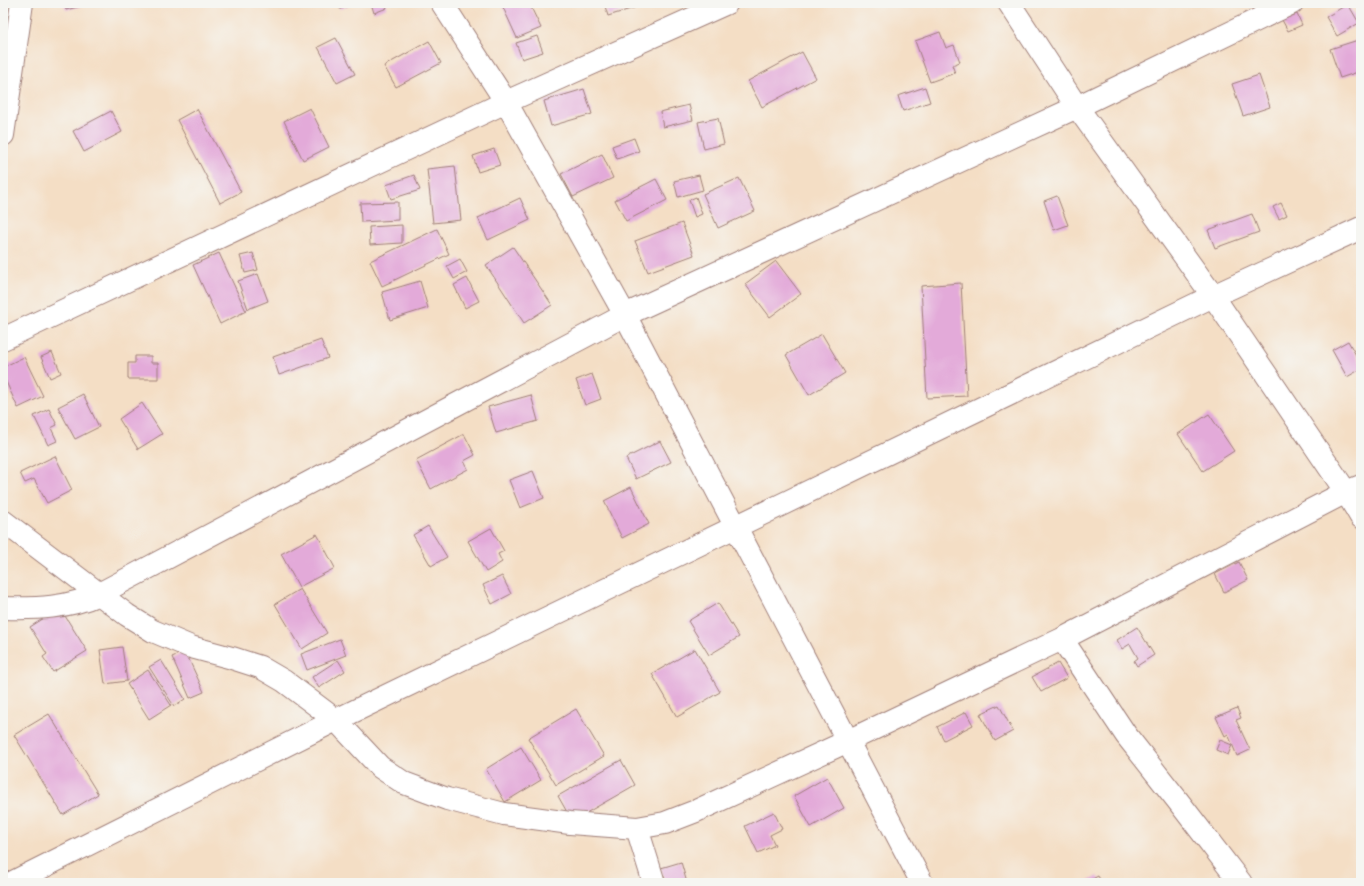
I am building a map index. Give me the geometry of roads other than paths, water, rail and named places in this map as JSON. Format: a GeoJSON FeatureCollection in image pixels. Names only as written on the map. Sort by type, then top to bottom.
{"type":"FeatureCollection","features":[{"type":"Feature","properties":{"kind":"street"},"geometry":{"type":"LineString","coordinates":[[3,135],[22,3]]}},
{"type":"Feature","properties":{"kind":"street"},"geometry":{"type":"LineString","coordinates":[[442,3],[506,102],[625,315],[922,883]]}},
{"type":"Feature","properties":{"kind":"street"},"geometry":{"type":"LineString","coordinates":[[3,339],[506,102],[727,3]]}},
{"type":"Feature","properties":{"kind":"street"},"geometry":{"type":"LineString","coordinates":[[1009,3],[1077,107],[1353,489],[1361,517]]}},
{"type":"Feature","properties":{"kind":"street"},"geometry":{"type":"LineString","coordinates":[[3,608],[62,606],[88,599],[99,594],[625,315],[1077,107],[1292,3]]}},
{"type":"Feature","properties":{"kind":"street"},"geometry":{"type":"LineString","coordinates":[[11,883],[336,720],[1213,296],[1361,228]]}},
{"type":"Feature","properties":{"kind":"street"},"geometry":{"type":"LineString","coordinates":[[3,521],[127,615],[153,631],[191,647],[260,667],[284,681],[336,720],[380,767],[404,783],[447,799],[504,814],[637,828],[665,823],[696,811],[848,741],[1062,638],[1353,489]]}},
{"type":"Feature","properties":{"kind":"street"},"geometry":{"type":"LineString","coordinates":[[1062,638],[1126,735],[1241,883]]}},
{"type":"Feature","properties":{"kind":"street"},"geometry":{"type":"LineString","coordinates":[[637,828],[654,883]]}}]}
